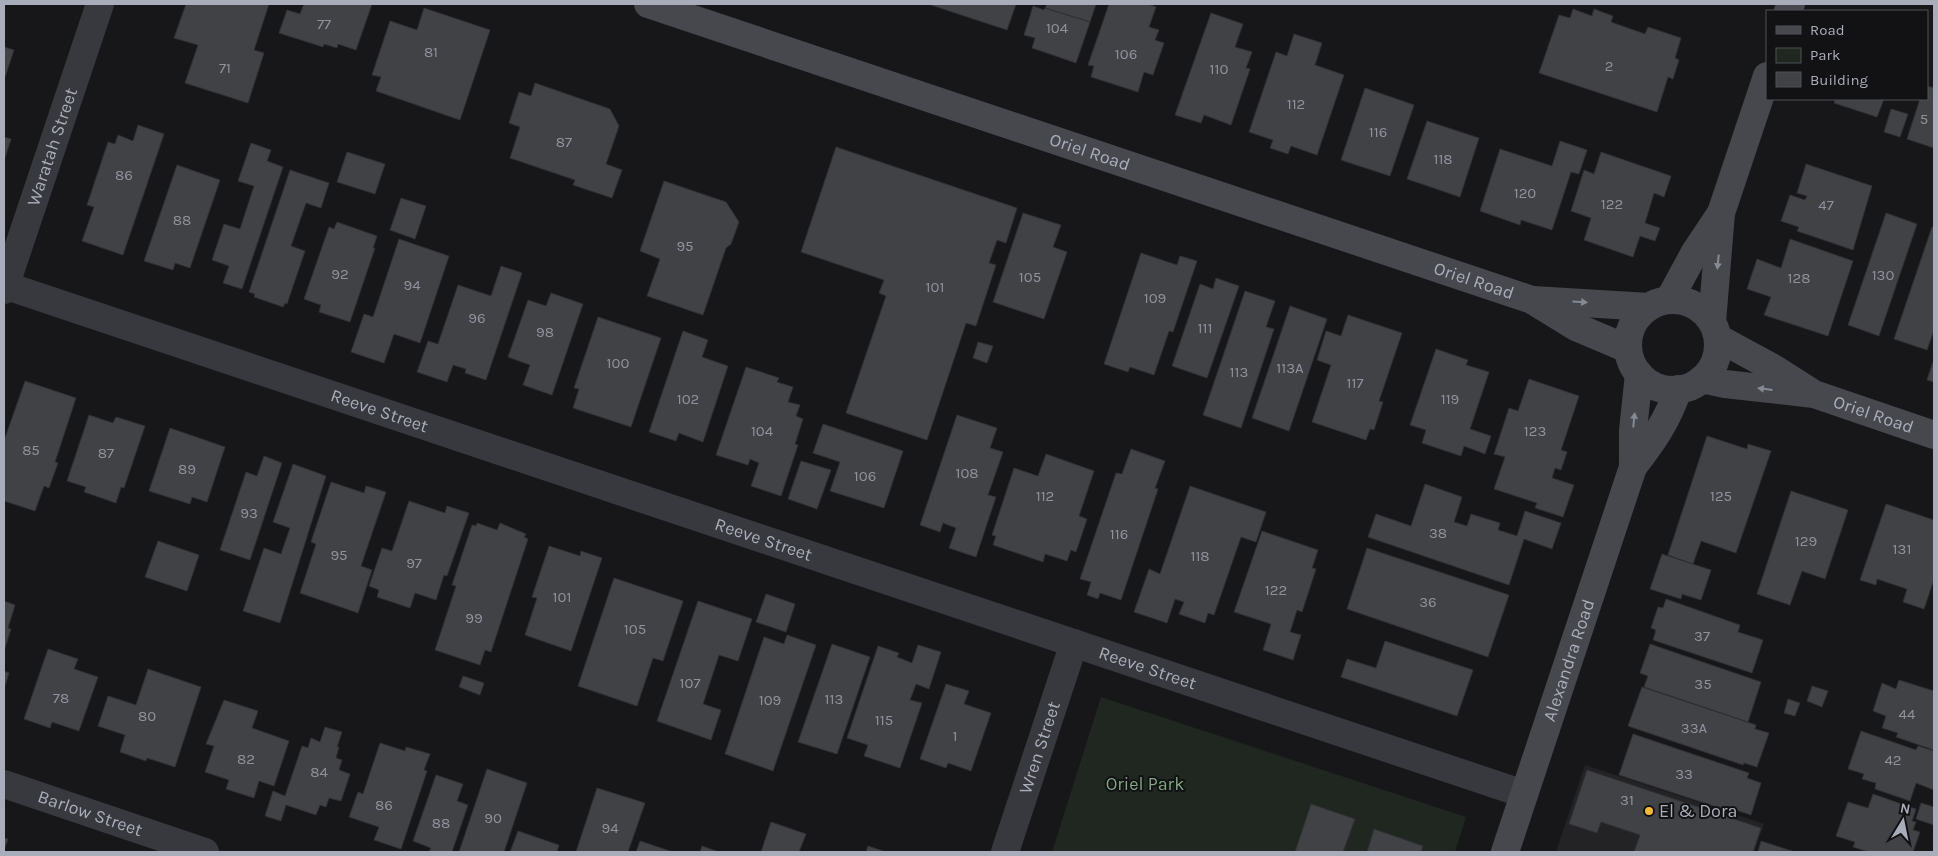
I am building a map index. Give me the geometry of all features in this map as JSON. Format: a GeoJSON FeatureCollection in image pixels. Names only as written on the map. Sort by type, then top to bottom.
{"type":"FeatureCollection","features":[{"type":"Feature","properties":{"kind":"street","name":"Waratah Street"},"geometry":{"type":"LineString","coordinates":[[4,287],[100,4]]}},
{"type":"Feature","properties":{"kind":"street","name":"Oriel Road"},"geometry":{"type":"LineString","coordinates":[[648,4],[1532,300],[1576,328],[1628,350]]}},
{"type":"Feature","properties":{"kind":"street"},"geometry":{"type":"LineString","coordinates":[[1659,304],[1721,213],[1766,79]]}},
{"type":"Feature","properties":{"kind":"street"},"geometry":{"type":"LineString","coordinates":[[1715,330],[1704,312],[1694,305],[1682,301],[1659,304],[1639,315],[1629,337],[1628,350],[1639,374],[1650,383],[1664,388],[1690,384],[1712,367],[1717,353],[1715,330],[1721,213]]}},
{"type":"Feature","properties":{"kind":"street","name":"Reeve Street"},"geometry":{"type":"LineString","coordinates":[[4,287],[1524,794]]}},
{"type":"Feature","properties":{"kind":"street","name":"Oriel Road"},"geometry":{"type":"LineString","coordinates":[[1532,300],[1659,304]]}},
{"type":"Feature","properties":{"kind":"street","name":"Oriel Road"},"geometry":{"type":"LineString","coordinates":[[1715,330],[1814,394]]}},
{"type":"Feature","properties":{"kind":"street","name":"Alexandra Road"},"geometry":{"type":"LineString","coordinates":[[1505,852],[1633,467],[1633,430],[1639,374]]}},
{"type":"Feature","properties":{"kind":"street","name":"Oriel Road"},"geometry":{"type":"LineString","coordinates":[[1690,384],[1725,384],[1814,394],[1934,435]]}},
{"type":"Feature","properties":{"kind":"street","name":"Alexandra Road"},"geometry":{"type":"LineString","coordinates":[[1633,467],[1656,437],[1671,410],[1690,384]]}},
{"type":"Feature","properties":{"kind":"street","name":"Wren Street"},"geometry":{"type":"LineString","coordinates":[[1005,852],[1074,643]]}},
{"type":"Feature","properties":{"kind":"street","name":"Barlow Street"},"geometry":{"type":"LineString","coordinates":[[4,784],[205,852]]}},
{"type":"Feature","properties":{"kind":"shaded area"},"geometry":{"type":"Polygon","coordinates":[[[1585,765],[1764,824],[1754,852],[1556,852],[1585,765]]]}},
{"type":"Feature","properties":{"kind":"green space","name":"Oriel Park"},"geometry":{"type":"Polygon","coordinates":[[[1101,697],[1466,817],[1455,852],[1052,852],[1101,697]]]}},
{"type":"Feature","properties":{"kind":"building"},"geometry":{"type":"Polygon","coordinates":[[[186,4],[269,4],[254,50],[264,53],[248,103],[185,83],[198,45],[174,38],[186,4]]]}},
{"type":"Feature","properties":{"kind":"building"},"geometry":{"type":"Polygon","coordinates":[[[304,4],[372,4],[356,50],[338,44],[337,48],[324,44],[323,47],[279,33],[287,10],[300,14],[304,4]]]}},
{"type":"Feature","properties":{"kind":"building"},"geometry":{"type":"Polygon","coordinates":[[[928,4],[1016,4],[1007,30],[928,4]]]}},
{"type":"Feature","properties":{"kind":"building"},"geometry":{"type":"Polygon","coordinates":[[[1047,4],[1096,4],[1090,22],[1045,8],[1047,4]]]}},
{"type":"Feature","properties":{"kind":"building"},"geometry":{"type":"Polygon","coordinates":[[[1109,4],[1148,4],[1156,7],[1149,27],[1159,30],[1155,40],[1164,43],[1153,75],[1144,72],[1138,92],[1091,77],[1094,66],[1088,65],[1109,4]]]}},
{"type":"Feature","properties":{"kind":"building"},"geometry":{"type":"Polygon","coordinates":[[[1033,6],[1090,22],[1076,63],[1032,48],[1035,38],[1024,35],[1033,6]]]}},
{"type":"Feature","properties":{"kind":"building"},"geometry":{"type":"Polygon","coordinates":[[[424,8],[490,30],[460,120],[376,91],[381,77],[372,75],[390,21],[417,30],[424,8]]]}},
{"type":"Feature","properties":{"kind":"building"},"geometry":{"type":"Polygon","coordinates":[[[1573,9],[1592,16],[1594,9],[1613,16],[1611,22],[1645,34],[1648,27],[1681,38],[1675,58],[1679,60],[1673,79],[1668,77],[1657,112],[1539,73],[1559,15],[1570,18],[1573,9]]]}},
{"type":"Feature","properties":{"kind":"building"},"geometry":{"type":"Polygon","coordinates":[[[1211,13],[1243,24],[1235,47],[1252,52],[1246,68],[1250,69],[1231,125],[1204,115],[1201,123],[1175,115],[1211,13]]]}},
{"type":"Feature","properties":{"kind":"building"},"geometry":{"type":"Polygon","coordinates":[[[1294,34],[1322,43],[1315,65],[1344,75],[1317,155],[1291,146],[1288,154],[1270,148],[1273,140],[1249,132],[1276,52],[1287,56],[1294,34]]]}},
{"type":"Feature","properties":{"kind":"building"},"geometry":{"type":"Polygon","coordinates":[[[4,47],[14,50],[4,80],[4,47]]]}},
{"type":"Feature","properties":{"kind":"building"},"geometry":{"type":"Polygon","coordinates":[[[535,83],[610,109],[619,126],[606,164],[622,170],[612,198],[573,185],[575,180],[510,158],[520,127],[509,123],[519,92],[531,96],[535,83]]]}},
{"type":"Feature","properties":{"kind":"building"},"geometry":{"type":"Polygon","coordinates":[[[1928,86],[1934,88],[1934,148],[1907,139],[1920,100],[1928,100],[1928,86]]]}},
{"type":"Feature","properties":{"kind":"building"},"geometry":{"type":"Polygon","coordinates":[[[1365,88],[1414,105],[1390,176],[1341,160],[1365,88]]]}},
{"type":"Feature","properties":{"kind":"building"},"geometry":{"type":"Polygon","coordinates":[[[1835,100],[1884,100],[1877,117],[1834,103],[1835,100]]]}},
{"type":"Feature","properties":{"kind":"building"},"geometry":{"type":"Polygon","coordinates":[[[1891,109],[1908,114],[1900,137],[1884,132],[1891,109]]]}},
{"type":"Feature","properties":{"kind":"building"},"geometry":{"type":"Polygon","coordinates":[[[1427,121],[1479,138],[1460,197],[1407,179],[1427,121]]]}},
{"type":"Feature","properties":{"kind":"building"},"geometry":{"type":"Polygon","coordinates":[[[138,125],[164,134],[123,255],[82,241],[94,207],[87,205],[108,142],[115,144],[118,135],[133,141],[138,125]]]}},
{"type":"Feature","properties":{"kind":"building"},"geometry":{"type":"Polygon","coordinates":[[[4,137],[11,139],[4,161],[4,137]]]}},
{"type":"Feature","properties":{"kind":"building"},"geometry":{"type":"Polygon","coordinates":[[[1560,141],[1587,150],[1579,174],[1571,172],[1552,230],[1521,220],[1520,225],[1480,211],[1500,149],[1552,166],[1560,141]]]}},
{"type":"Feature","properties":{"kind":"building"},"geometry":{"type":"Polygon","coordinates":[[[251,143],[271,150],[267,161],[283,167],[242,289],[223,283],[229,266],[212,260],[224,224],[240,229],[254,186],[238,181],[251,143]]]}},
{"type":"Feature","properties":{"kind":"building"},"geometry":{"type":"Polygon","coordinates":[[[836,147],[1017,208],[1006,243],[997,240],[989,263],[996,265],[976,326],[966,323],[927,440],[846,413],[886,296],[879,293],[884,280],[801,252],[836,147]]]}},
{"type":"Feature","properties":{"kind":"building"},"geometry":{"type":"Polygon","coordinates":[[[347,152],[385,164],[375,194],[337,182],[347,152]]]}},
{"type":"Feature","properties":{"kind":"building"},"geometry":{"type":"Polygon","coordinates":[[[1601,152],[1671,176],[1664,197],[1654,193],[1645,223],[1660,228],[1655,241],[1640,236],[1633,257],[1584,240],[1591,218],[1571,211],[1584,170],[1594,174],[1601,152]]]}},
{"type":"Feature","properties":{"kind":"building"},"geometry":{"type":"Polygon","coordinates":[[[1806,164],[1872,186],[1853,250],[1797,231],[1799,227],[1781,221],[1790,195],[1805,200],[1807,196],[1797,193],[1806,164]]]}},
{"type":"Feature","properties":{"kind":"building"},"geometry":{"type":"Polygon","coordinates":[[[177,165],[220,180],[190,268],[175,263],[173,270],[144,261],[177,165]]]}},
{"type":"Feature","properties":{"kind":"building"},"geometry":{"type":"Polygon","coordinates":[[[290,170],[329,183],[321,208],[306,203],[291,246],[305,251],[287,304],[285,303],[283,307],[254,297],[255,294],[249,292],[290,170]]]}},
{"type":"Feature","properties":{"kind":"building"},"geometry":{"type":"Polygon","coordinates":[[[664,181],[726,202],[739,222],[731,244],[726,248],[703,315],[647,296],[660,259],[640,251],[664,181]]]}},
{"type":"Feature","properties":{"kind":"building"},"geometry":{"type":"Polygon","coordinates":[[[401,198],[426,206],[415,239],[390,230],[401,198]]]}},
{"type":"Feature","properties":{"kind":"building"},"geometry":{"type":"Polygon","coordinates":[[[1023,213],[1061,225],[1053,247],[1067,252],[1044,319],[993,302],[1023,213]]]}},
{"type":"Feature","properties":{"kind":"building"},"geometry":{"type":"Polygon","coordinates":[[[1886,213],[1917,224],[1879,336],[1848,325],[1886,213]]]}},
{"type":"Feature","properties":{"kind":"building"},"geometry":{"type":"Polygon","coordinates":[[[337,222],[377,236],[373,248],[375,248],[350,322],[319,312],[321,305],[304,299],[329,227],[334,229],[337,222]]]}},
{"type":"Feature","properties":{"kind":"building"},"geometry":{"type":"Polygon","coordinates":[[[1932,227],[1934,228],[1934,330],[1927,350],[1894,339],[1932,227]]]}},
{"type":"Feature","properties":{"kind":"building"},"geometry":{"type":"Polygon","coordinates":[[[399,239],[449,256],[420,343],[394,334],[384,363],[351,352],[364,314],[373,317],[399,239]]]}},
{"type":"Feature","properties":{"kind":"building"},"geometry":{"type":"Polygon","coordinates":[[[1790,239],[1853,261],[1828,336],[1764,315],[1771,297],[1747,289],[1757,259],[1781,268],[1790,239]]]}},
{"type":"Feature","properties":{"kind":"building"},"geometry":{"type":"Polygon","coordinates":[[[1141,253],[1177,265],[1180,256],[1197,261],[1173,332],[1169,331],[1154,375],[1130,367],[1128,372],[1104,364],[1141,253]]]}},
{"type":"Feature","properties":{"kind":"building"},"geometry":{"type":"Polygon","coordinates":[[[501,266],[522,273],[486,380],[465,373],[466,369],[453,365],[447,382],[417,372],[428,341],[438,344],[458,285],[491,296],[501,266]]]}},
{"type":"Feature","properties":{"kind":"building"},"geometry":{"type":"Polygon","coordinates":[[[1216,278],[1239,286],[1207,378],[1172,366],[1200,284],[1213,289],[1216,278]]]}},
{"type":"Feature","properties":{"kind":"building"},"geometry":{"type":"Polygon","coordinates":[[[1245,291],[1275,301],[1266,327],[1274,329],[1241,428],[1203,415],[1245,291]]]}},
{"type":"Feature","properties":{"kind":"building"},"geometry":{"type":"Polygon","coordinates":[[[551,293],[583,304],[552,395],[523,385],[530,365],[508,357],[528,300],[546,306],[551,293]]]}},
{"type":"Feature","properties":{"kind":"building"},"geometry":{"type":"Polygon","coordinates":[[[1290,306],[1327,319],[1289,431],[1252,418],[1290,306]]]}},
{"type":"Feature","properties":{"kind":"building"},"geometry":{"type":"Polygon","coordinates":[[[1348,315],[1402,333],[1379,401],[1383,402],[1374,430],[1370,429],[1366,440],[1312,422],[1331,365],[1317,360],[1326,331],[1341,336],[1348,315]]]}},
{"type":"Feature","properties":{"kind":"building"},"geometry":{"type":"Polygon","coordinates":[[[598,317],[661,338],[631,427],[573,408],[579,389],[574,388],[598,317]]]}},
{"type":"Feature","properties":{"kind":"building"},"geometry":{"type":"Polygon","coordinates":[[[683,331],[708,340],[702,357],[728,366],[703,442],[679,433],[676,441],[649,432],[683,331]]]}},
{"type":"Feature","properties":{"kind":"building"},"geometry":{"type":"Polygon","coordinates":[[[978,342],[993,346],[987,363],[973,358],[978,342]]]}},
{"type":"Feature","properties":{"kind":"building"},"geometry":{"type":"Polygon","coordinates":[[[1436,349],[1468,360],[1466,365],[1489,372],[1470,429],[1491,436],[1485,454],[1464,446],[1461,456],[1422,443],[1426,430],[1410,425],[1436,349]]]}},
{"type":"Feature","properties":{"kind":"building"},"geometry":{"type":"Polygon","coordinates":[[[1934,359],[1934,382],[1927,380],[1934,359]]]}},
{"type":"Feature","properties":{"kind":"building"},"geometry":{"type":"Polygon","coordinates":[[[746,367],[779,378],[777,382],[793,387],[788,402],[800,405],[796,416],[803,419],[795,444],[798,445],[781,496],[751,486],[759,463],[750,459],[748,465],[716,455],[746,367]]]}},
{"type":"Feature","properties":{"kind":"building"},"geometry":{"type":"Polygon","coordinates":[[[1529,379],[1579,396],[1561,450],[1567,452],[1561,470],[1555,468],[1552,478],[1574,485],[1563,517],[1535,508],[1537,503],[1494,489],[1505,457],[1494,454],[1509,408],[1518,411],[1529,379]]]}},
{"type":"Feature","properties":{"kind":"building"},"geometry":{"type":"Polygon","coordinates":[[[25,381],[76,398],[55,462],[58,463],[49,488],[44,486],[35,511],[4,501],[4,438],[25,381]]]}},
{"type":"Feature","properties":{"kind":"building"},"geometry":{"type":"Polygon","coordinates":[[[89,415],[113,423],[116,417],[145,426],[124,488],[121,487],[116,503],[84,492],[86,487],[67,481],[89,415]]]}},
{"type":"Feature","properties":{"kind":"building"},"geometry":{"type":"Polygon","coordinates":[[[957,415],[997,428],[990,448],[1003,452],[988,495],[996,497],[976,557],[949,548],[956,528],[943,523],[940,532],[920,525],[957,415]]]}},
{"type":"Feature","properties":{"kind":"building"},"geometry":{"type":"Polygon","coordinates":[[[823,424],[903,451],[884,508],[830,491],[840,462],[813,453],[823,424]]]}},
{"type":"Feature","properties":{"kind":"building"},"geometry":{"type":"Polygon","coordinates":[[[170,428],[225,447],[207,502],[192,497],[190,504],[149,491],[170,428]]]}},
{"type":"Feature","properties":{"kind":"building"},"geometry":{"type":"Polygon","coordinates":[[[1707,436],[1747,449],[1748,444],[1771,451],[1736,553],[1701,541],[1693,564],[1668,555],[1707,436]]]}},
{"type":"Feature","properties":{"kind":"building"},"geometry":{"type":"Polygon","coordinates":[[[1131,449],[1165,461],[1155,488],[1158,489],[1121,600],[1100,593],[1098,599],[1087,595],[1091,582],[1080,579],[1116,473],[1122,474],[1131,449]]]}},
{"type":"Feature","properties":{"kind":"building"},"geometry":{"type":"Polygon","coordinates":[[[1046,454],[1094,471],[1079,516],[1087,519],[1076,552],[1071,550],[1067,561],[1045,554],[1043,562],[993,545],[996,536],[992,535],[1014,468],[1038,476],[1046,454]]]}},
{"type":"Feature","properties":{"kind":"building"},"geometry":{"type":"Polygon","coordinates":[[[264,456],[282,463],[250,560],[220,550],[246,472],[257,476],[264,456]]]}},
{"type":"Feature","properties":{"kind":"building"},"geometry":{"type":"Polygon","coordinates":[[[801,461],[831,470],[817,509],[788,499],[801,461]]]}},
{"type":"Feature","properties":{"kind":"building"},"geometry":{"type":"Polygon","coordinates":[[[293,464],[326,476],[280,623],[243,611],[264,548],[281,554],[290,528],[273,522],[293,464]]]}},
{"type":"Feature","properties":{"kind":"building"},"geometry":{"type":"Polygon","coordinates":[[[331,482],[364,493],[366,486],[386,492],[361,566],[372,570],[358,613],[300,593],[316,544],[311,542],[331,482]]]}},
{"type":"Feature","properties":{"kind":"building"},"geometry":{"type":"Polygon","coordinates":[[[1425,484],[1462,497],[1454,522],[1467,526],[1471,514],[1500,523],[1498,530],[1517,536],[1525,511],[1561,523],[1552,549],[1524,539],[1509,585],[1368,537],[1376,514],[1411,526],[1425,484]]]}},
{"type":"Feature","properties":{"kind":"building"},"geometry":{"type":"Polygon","coordinates":[[[1190,486],[1266,512],[1256,542],[1241,537],[1214,615],[1208,613],[1205,623],[1179,614],[1184,602],[1175,599],[1167,623],[1134,612],[1149,569],[1160,574],[1190,486]]]}},
{"type":"Feature","properties":{"kind":"building"},"geometry":{"type":"Polygon","coordinates":[[[1791,491],[1848,510],[1825,579],[1802,571],[1790,605],[1757,594],[1791,491]]]}},
{"type":"Feature","properties":{"kind":"building"},"geometry":{"type":"Polygon","coordinates":[[[409,501],[445,513],[447,506],[469,513],[447,576],[444,575],[436,600],[415,593],[410,608],[377,597],[379,590],[369,586],[382,548],[392,551],[409,501]]]}},
{"type":"Feature","properties":{"kind":"building"},"geometry":{"type":"Polygon","coordinates":[[[1886,504],[1934,520],[1934,579],[1924,609],[1903,602],[1907,589],[1877,579],[1876,585],[1860,580],[1886,504]]]}},
{"type":"Feature","properties":{"kind":"building"},"geometry":{"type":"Polygon","coordinates":[[[477,523],[497,530],[500,523],[526,534],[524,537],[528,539],[491,652],[485,650],[480,665],[435,650],[456,586],[452,585],[472,525],[476,526],[477,523]]]}},
{"type":"Feature","properties":{"kind":"building"},"geometry":{"type":"Polygon","coordinates":[[[1262,531],[1318,550],[1312,568],[1316,569],[1302,612],[1297,610],[1290,632],[1301,635],[1293,660],[1263,650],[1271,624],[1234,612],[1262,531]]]}},
{"type":"Feature","properties":{"kind":"building"},"geometry":{"type":"Polygon","coordinates":[[[158,541],[199,555],[187,591],[145,577],[158,541]]]}},
{"type":"Feature","properties":{"kind":"building"},"geometry":{"type":"Polygon","coordinates":[[[549,546],[580,556],[581,551],[602,558],[571,651],[525,635],[537,598],[532,597],[549,546]]]}},
{"type":"Feature","properties":{"kind":"building"},"geometry":{"type":"Polygon","coordinates":[[[1367,548],[1509,595],[1488,657],[1347,609],[1367,548]]]}},
{"type":"Feature","properties":{"kind":"building"},"geometry":{"type":"Polygon","coordinates":[[[1662,554],[1711,570],[1701,600],[1682,594],[1681,599],[1650,589],[1662,554]]]}},
{"type":"Feature","properties":{"kind":"building"},"geometry":{"type":"Polygon","coordinates":[[[614,578],[683,601],[663,661],[653,658],[637,706],[578,686],[614,578]]]}},
{"type":"Feature","properties":{"kind":"building"},"geometry":{"type":"Polygon","coordinates":[[[766,594],[795,604],[786,632],[756,622],[766,594]]]}},
{"type":"Feature","properties":{"kind":"building"},"geometry":{"type":"Polygon","coordinates":[[[1666,599],[1740,625],[1738,632],[1763,640],[1752,673],[1653,640],[1656,630],[1651,628],[1658,607],[1663,608],[1666,599]]]}},
{"type":"Feature","properties":{"kind":"building"},"geometry":{"type":"Polygon","coordinates":[[[4,601],[15,605],[8,628],[11,629],[4,651],[4,601]]]}},
{"type":"Feature","properties":{"kind":"building"},"geometry":{"type":"Polygon","coordinates":[[[698,601],[752,619],[738,661],[719,655],[703,704],[721,710],[711,740],[657,721],[698,601]]]}},
{"type":"Feature","properties":{"kind":"building"},"geometry":{"type":"Polygon","coordinates":[[[787,635],[816,645],[773,771],[725,754],[764,637],[784,644],[787,635]]]}},
{"type":"Feature","properties":{"kind":"building"},"geometry":{"type":"Polygon","coordinates":[[[1385,641],[1473,670],[1457,716],[1341,677],[1347,659],[1376,668],[1385,641]]]}},
{"type":"Feature","properties":{"kind":"building"},"geometry":{"type":"Polygon","coordinates":[[[832,644],[870,657],[837,754],[798,742],[832,644]]]}},
{"type":"Feature","properties":{"kind":"building"},"geometry":{"type":"Polygon","coordinates":[[[1650,644],[1761,682],[1748,722],[1644,687],[1648,676],[1640,673],[1650,644]]]}},
{"type":"Feature","properties":{"kind":"building"},"geometry":{"type":"Polygon","coordinates":[[[918,645],[941,652],[929,689],[916,684],[910,700],[922,703],[900,768],[864,756],[868,745],[847,738],[878,646],[899,653],[897,657],[912,663],[918,645]]]}},
{"type":"Feature","properties":{"kind":"building"},"geometry":{"type":"Polygon","coordinates":[[[48,649],[78,659],[74,669],[98,677],[79,731],[52,722],[50,728],[24,719],[48,649]]]}},
{"type":"Feature","properties":{"kind":"building"},"geometry":{"type":"Polygon","coordinates":[[[148,669],[201,687],[175,767],[147,758],[146,761],[120,752],[125,735],[98,726],[108,696],[136,705],[148,669]]]}},
{"type":"Feature","properties":{"kind":"building"},"geometry":{"type":"Polygon","coordinates":[[[4,671],[9,673],[4,689],[4,671]]]}},
{"type":"Feature","properties":{"kind":"building"},"geometry":{"type":"Polygon","coordinates":[[[463,676],[484,683],[480,695],[459,687],[463,676]]]}},
{"type":"Feature","properties":{"kind":"building"},"geometry":{"type":"Polygon","coordinates":[[[1899,680],[1934,691],[1934,750],[1896,737],[1898,733],[1882,728],[1886,716],[1873,711],[1882,683],[1896,689],[1899,680]]]}},
{"type":"Feature","properties":{"kind":"building"},"geometry":{"type":"Polygon","coordinates":[[[946,684],[969,691],[964,704],[991,713],[971,771],[948,763],[946,768],[920,759],[946,684]]]}},
{"type":"Feature","properties":{"kind":"building"},"geometry":{"type":"Polygon","coordinates":[[[1812,686],[1828,691],[1822,707],[1807,701],[1812,686]]]}},
{"type":"Feature","properties":{"kind":"building"},"geometry":{"type":"Polygon","coordinates":[[[1642,687],[1756,725],[1755,729],[1769,733],[1757,767],[1744,763],[1743,765],[1628,726],[1642,687]]]}},
{"type":"Feature","properties":{"kind":"building"},"geometry":{"type":"Polygon","coordinates":[[[1788,699],[1800,703],[1795,716],[1784,713],[1788,699]]]}},
{"type":"Feature","properties":{"kind":"building"},"geometry":{"type":"Polygon","coordinates":[[[224,700],[258,711],[252,728],[289,741],[274,786],[259,781],[254,798],[226,789],[229,780],[205,772],[214,746],[206,744],[224,700]]]}},
{"type":"Feature","properties":{"kind":"building"},"geometry":{"type":"Polygon","coordinates":[[[325,727],[342,732],[336,758],[342,760],[339,770],[350,774],[341,801],[329,798],[326,807],[320,805],[316,815],[286,805],[281,821],[265,816],[273,791],[285,796],[302,746],[308,748],[311,738],[320,742],[325,727]]]}},
{"type":"Feature","properties":{"kind":"building"},"geometry":{"type":"Polygon","coordinates":[[[1861,731],[1916,750],[1918,746],[1934,751],[1934,790],[1916,783],[1910,801],[1875,789],[1876,783],[1862,779],[1864,774],[1848,769],[1861,731]]]}},
{"type":"Feature","properties":{"kind":"building"},"geometry":{"type":"Polygon","coordinates":[[[1633,734],[1749,773],[1747,778],[1761,783],[1751,815],[1736,810],[1735,813],[1619,775],[1633,734]]]}},
{"type":"Feature","properties":{"kind":"building"},"geometry":{"type":"Polygon","coordinates":[[[380,743],[405,751],[406,747],[430,754],[424,770],[427,771],[401,849],[374,840],[379,827],[349,817],[358,792],[363,794],[380,743]]]}},
{"type":"Feature","properties":{"kind":"building"},"geometry":{"type":"Polygon","coordinates":[[[487,769],[527,783],[504,852],[459,852],[487,769]]]}},
{"type":"Feature","properties":{"kind":"building"},"geometry":{"type":"Polygon","coordinates":[[[1587,770],[1761,828],[1753,852],[1634,852],[1640,835],[1601,822],[1597,833],[1569,824],[1587,770]]]}},
{"type":"Feature","properties":{"kind":"building"},"geometry":{"type":"Polygon","coordinates":[[[436,775],[463,784],[457,801],[468,805],[452,852],[429,852],[431,848],[413,841],[436,775]]]}},
{"type":"Feature","properties":{"kind":"building"},"geometry":{"type":"Polygon","coordinates":[[[597,788],[645,803],[628,852],[576,852],[597,788]]]}},
{"type":"Feature","properties":{"kind":"building"},"geometry":{"type":"Polygon","coordinates":[[[1873,794],[1916,809],[1912,821],[1916,822],[1913,830],[1920,832],[1913,852],[1869,852],[1853,847],[1855,842],[1836,836],[1848,802],[1868,808],[1873,794]]]}},
{"type":"Feature","properties":{"kind":"building"},"geometry":{"type":"Polygon","coordinates":[[[1921,803],[1934,807],[1934,825],[1916,819],[1921,803]]]}},
{"type":"Feature","properties":{"kind":"building"},"geometry":{"type":"Polygon","coordinates":[[[1311,804],[1355,819],[1343,852],[1295,852],[1311,804]]]}},
{"type":"Feature","properties":{"kind":"building"},"geometry":{"type":"Polygon","coordinates":[[[771,822],[806,834],[799,852],[761,852],[771,822]]]}},
{"type":"Feature","properties":{"kind":"building"},"geometry":{"type":"Polygon","coordinates":[[[1374,829],[1423,846],[1421,852],[1367,852],[1374,829]]]}},
{"type":"Feature","properties":{"kind":"building"},"geometry":{"type":"Polygon","coordinates":[[[518,831],[559,845],[557,852],[510,852],[518,831]]]}},
{"type":"Feature","properties":{"kind":"building"},"geometry":{"type":"Polygon","coordinates":[[[4,838],[8,839],[4,850],[4,838]]]}},
{"type":"Feature","properties":{"kind":"building"},"geometry":{"type":"Polygon","coordinates":[[[640,841],[673,852],[636,852],[640,841]]]}},
{"type":"Feature","properties":{"kind":"building"},"geometry":{"type":"Polygon","coordinates":[[[1761,841],[1792,851],[1758,852],[1761,841]]]}},
{"type":"Feature","properties":{"kind":"building"},"geometry":{"type":"Polygon","coordinates":[[[702,846],[719,852],[700,852],[702,846]]]}},
{"type":"Feature","properties":{"kind":"building"},"geometry":{"type":"Polygon","coordinates":[[[868,846],[886,852],[866,852],[868,846]]]}},
{"type":"Feature","properties":{"kind":"place","name":"El & Dora"},"geometry":{"type":"Point","coordinates":[1649,811]}}]}
